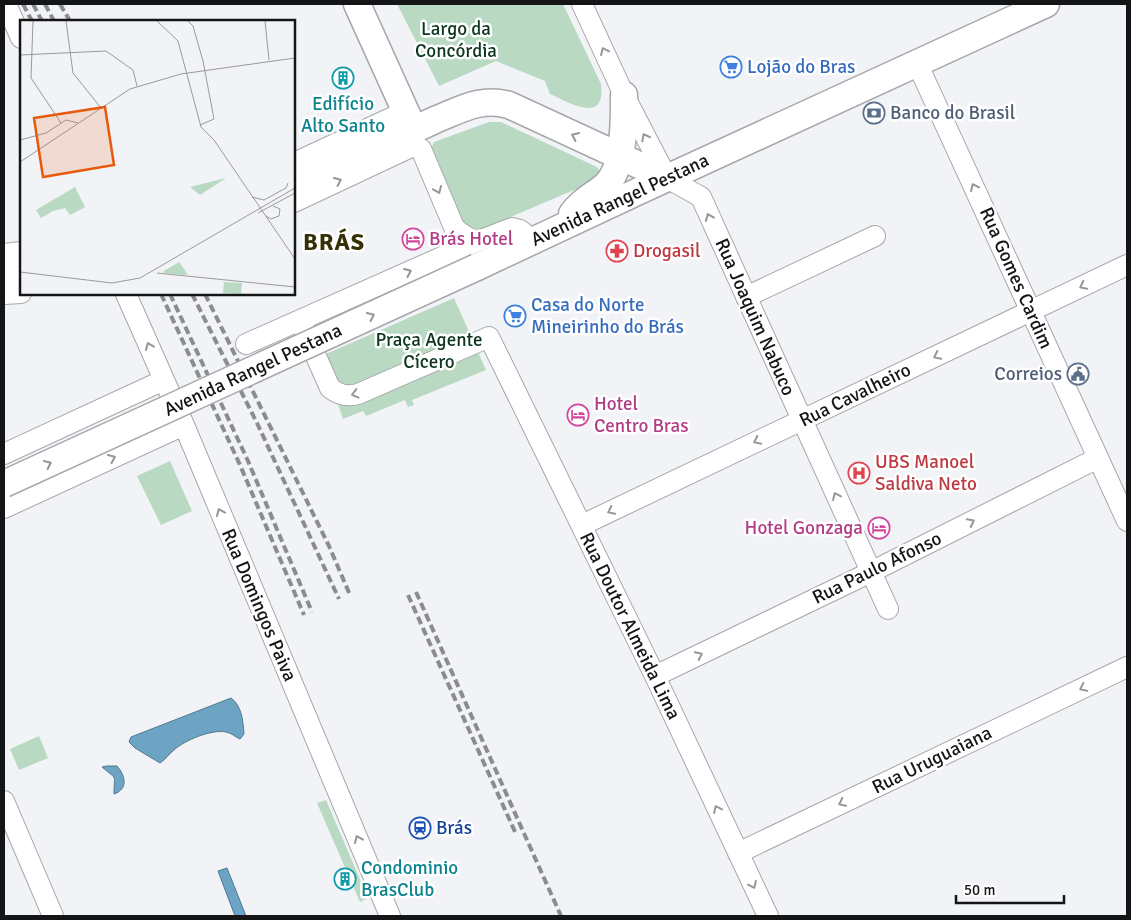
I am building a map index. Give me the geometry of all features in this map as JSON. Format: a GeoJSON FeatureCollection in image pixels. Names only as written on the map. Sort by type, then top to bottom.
{"type":"FeatureCollection","features":[{"type":"Feature","properties":{"kind":"main road"},"geometry":{"type":"LineString","coordinates":[[357,4],[407,132]]}},
{"type":"Feature","properties":{"kind":"main road","name":"Avenida Rangel Pestana"},"geometry":{"type":"LineString","coordinates":[[4,484],[1046,4]]}},
{"type":"Feature","properties":{"kind":"main road"},"geometry":{"type":"LineString","coordinates":[[560,228],[577,206],[611,179],[620,156],[623,134],[624,95]]}},
{"type":"Feature","properties":{"kind":"main road"},"geometry":{"type":"LineString","coordinates":[[295,186],[460,109],[497,101],[668,178]]}},
{"type":"Feature","properties":{"kind":"main road"},"geometry":{"type":"LineString","coordinates":[[4,272],[20,271]]}},
{"type":"Feature","properties":{"kind":"street"},"geometry":{"type":"LineString","coordinates":[[6,4],[20,36]]}},
{"type":"Feature","properties":{"kind":"street"},"geometry":{"type":"LineString","coordinates":[[582,4],[624,95],[668,178]]}},
{"type":"Feature","properties":{"kind":"street","name":"Rua Gomes Cardim"},"geometry":{"type":"LineString","coordinates":[[917,63],[1127,521]]}},
{"type":"Feature","properties":{"kind":"street"},"geometry":{"type":"LineString","coordinates":[[295,163],[407,132]]}},
{"type":"Feature","properties":{"kind":"street"},"geometry":{"type":"LineString","coordinates":[[295,202],[411,147],[407,132]]}},
{"type":"Feature","properties":{"kind":"street"},"geometry":{"type":"LineString","coordinates":[[407,132],[420,149],[454,227],[460,234],[478,241],[512,228],[520,230],[533,241]]}},
{"type":"Feature","properties":{"kind":"street","name":"Rua Joaquim Nabuco"},"geometry":{"type":"LineString","coordinates":[[668,178],[701,197],[888,609]]}},
{"type":"Feature","properties":{"kind":"street"},"geometry":{"type":"LineString","coordinates":[[746,297],[876,236]]}},
{"type":"Feature","properties":{"kind":"street","name":"Avenida Rangel Pestana"},"geometry":{"type":"LineString","coordinates":[[246,344],[478,241]]}},
{"type":"Feature","properties":{"kind":"street"},"geometry":{"type":"LineString","coordinates":[[4,254],[20,252]]}},
{"type":"Feature","properties":{"kind":"street","name":"Rua Cavalheiro"},"geometry":{"type":"LineString","coordinates":[[582,525],[1127,264]]}},
{"type":"Feature","properties":{"kind":"street"},"geometry":{"type":"LineString","coordinates":[[4,294],[20,293]]}},
{"type":"Feature","properties":{"kind":"street","name":"Rua Domingos Paiva"},"geometry":{"type":"LineString","coordinates":[[126,295],[184,425],[390,916]]}},
{"type":"Feature","properties":{"kind":"street","name":"Rua Doutor Almeida Lima"},"geometry":{"type":"LineString","coordinates":[[300,320],[330,388],[336,393],[348,396],[358,394],[489,337],[655,676],[768,916]]}},
{"type":"Feature","properties":{"kind":"street","name":"Avenida Rangel Pestana"},"geometry":{"type":"LineString","coordinates":[[4,454],[164,380]]}},
{"type":"Feature","properties":{"kind":"street","name":"Avenida Rangel Pestana"},"geometry":{"type":"LineString","coordinates":[[4,508],[184,425]]}},
{"type":"Feature","properties":{"kind":"street","name":"Rua Paulo Afonso"},"geometry":{"type":"LineString","coordinates":[[655,676],[871,572],[1098,458]]}},
{"type":"Feature","properties":{"kind":"street","name":"Rua Uruguaiana"},"geometry":{"type":"LineString","coordinates":[[738,853],[1127,667]]}},
{"type":"Feature","properties":{"kind":"street"},"geometry":{"type":"LineString","coordinates":[[4,802],[53,916]]}},
{"type":"Feature","properties":{"kind":"green space","name":"Largo da Concórdia"},"geometry":{"type":"Polygon","coordinates":[[[397,4],[563,4],[601,84],[601,97],[598,104],[592,108],[576,106],[550,94],[545,81],[496,61],[439,86],[397,4]]]}},
{"type":"Feature","properties":{"kind":"green space"},"geometry":{"type":"Polygon","coordinates":[[[489,122],[501,122],[597,167],[601,173],[600,179],[480,230],[461,222],[430,151],[434,142],[489,122]]]}},
{"type":"Feature","properties":{"kind":"green space","name":"Praça Agente Cícero"},"geometry":{"type":"Polygon","coordinates":[[[454,298],[486,370],[412,400],[414,405],[408,407],[405,400],[366,416],[363,411],[343,419],[337,401],[322,394],[310,361],[454,298]]]}},
{"type":"Feature","properties":{"kind":"green space"},"geometry":{"type":"Polygon","coordinates":[[[170,461],[192,511],[161,525],[137,476],[170,461]]]}},
{"type":"Feature","properties":{"kind":"green space"},"geometry":{"type":"Polygon","coordinates":[[[39,736],[48,758],[19,770],[10,749],[39,736]]]}},
{"type":"Feature","properties":{"kind":"green space"},"geometry":{"type":"Polygon","coordinates":[[[326,800],[368,898],[360,902],[317,803],[326,800]]]}},
{"type":"Feature","properties":{"kind":"water"},"geometry":{"type":"Polygon","coordinates":[[[231,698],[240,709],[244,734],[240,739],[226,732],[206,734],[179,746],[160,763],[135,748],[129,742],[131,737],[231,698]]]}},
{"type":"Feature","properties":{"kind":"water"},"geometry":{"type":"Polygon","coordinates":[[[117,766],[124,777],[122,789],[114,794],[114,778],[102,767],[117,766]]]}},
{"type":"Feature","properties":{"kind":"water"},"geometry":{"type":"Polygon","coordinates":[[[227,868],[246,916],[235,916],[218,871],[227,868]]]}},
{"type":"Feature","properties":{"kind":"railway"},"geometry":{"type":"LineString","coordinates":[[23,4],[31,20]]}},
{"type":"Feature","properties":{"kind":"railway"},"geometry":{"type":"LineString","coordinates":[[33,4],[41,20]]}},
{"type":"Feature","properties":{"kind":"railway"},"geometry":{"type":"LineString","coordinates":[[45,4],[53,20]]}},
{"type":"Feature","properties":{"kind":"railway"},"geometry":{"type":"LineString","coordinates":[[60,4],[69,20]]}},
{"type":"Feature","properties":{"kind":"railway"},"geometry":{"type":"LineString","coordinates":[[161,295],[240,465],[304,615]]}},
{"type":"Feature","properties":{"kind":"railway"},"geometry":{"type":"LineString","coordinates":[[170,295],[248,461],[312,612]]}},
{"type":"Feature","properties":{"kind":"railway"},"geometry":{"type":"LineString","coordinates":[[193,295],[257,423],[339,599]]}},
{"type":"Feature","properties":{"kind":"railway"},"geometry":{"type":"LineString","coordinates":[[205,295],[329,546],[350,595]]}},
{"type":"Feature","properties":{"kind":"railway"},"geometry":{"type":"LineString","coordinates":[[416,592],[561,916]]}},
{"type":"Feature","properties":{"kind":"railway"},"geometry":{"type":"LineString","coordinates":[[408,595],[516,834]]}},
{"type":"Feature","properties":{"kind":"place","name":"Lojão do Bras"},"geometry":{"type":"Point","coordinates":[731,67]}},
{"type":"Feature","properties":{"kind":"place","name":"Edifício Alto Santo"},"geometry":{"type":"Point","coordinates":[343,78]}},
{"type":"Feature","properties":{"kind":"place","name":"Banco do Brasil"},"geometry":{"type":"Point","coordinates":[874,113]}},
{"type":"Feature","properties":{"kind":"place","name":"Brás Hotel"},"geometry":{"type":"Point","coordinates":[413,239]}},
{"type":"Feature","properties":{"kind":"place","name":"Drogasil"},"geometry":{"type":"Point","coordinates":[617,251]}},
{"type":"Feature","properties":{"kind":"place","name":"Casa do Norte Mineirinho do Brás"},"geometry":{"type":"Point","coordinates":[515,316]}},
{"type":"Feature","properties":{"kind":"place","name":"Correios"},"geometry":{"type":"Point","coordinates":[1078,374]}},
{"type":"Feature","properties":{"kind":"place","name":"Hotel Centro Bras"},"geometry":{"type":"Point","coordinates":[578,415]}},
{"type":"Feature","properties":{"kind":"place","name":"UBS Manoel Saldiva Neto"},"geometry":{"type":"Point","coordinates":[859,473]}},
{"type":"Feature","properties":{"kind":"place","name":"Hotel Gonzaga"},"geometry":{"type":"Point","coordinates":[879,528]}},
{"type":"Feature","properties":{"kind":"place","name":"Brás"},"geometry":{"type":"Point","coordinates":[420,828]}},
{"type":"Feature","properties":{"kind":"place","name":"Condominio BrasClub"},"geometry":{"type":"Point","coordinates":[345,879]}},
{"type":"Feature","properties":{"kind":"district","name":"BRÁS"},"geometry":{"type":"Point","coordinates":[334,242]}}]}
